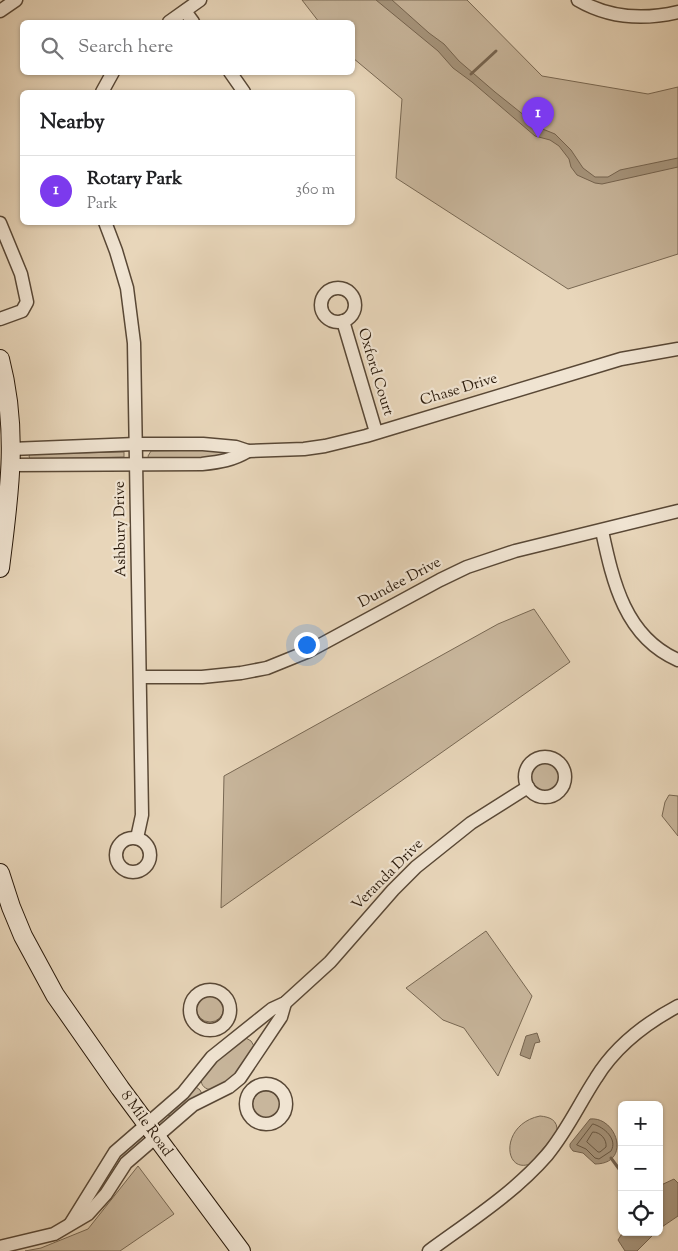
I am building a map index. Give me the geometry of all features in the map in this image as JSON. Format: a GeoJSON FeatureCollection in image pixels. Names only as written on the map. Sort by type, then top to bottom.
{"type":"FeatureCollection","features":[{"type":"Feature","properties":{"kind":"main road"},"geometry":{"type":"LineString","coordinates":[[0,359],[6,392],[11,457],[0,568]]}},
{"type":"Feature","properties":{"kind":"main road","name":"8 Mile Road"},"geometry":{"type":"LineString","coordinates":[[0,873],[22,936],[54,995],[151,1131],[241,1251]]}},
{"type":"Feature","properties":{"kind":"street"},"geometry":{"type":"LineString","coordinates":[[0,11],[16,0]]}},
{"type":"Feature","properties":{"kind":"street"},"geometry":{"type":"LineString","coordinates":[[172,20],[200,0]]}},
{"type":"Feature","properties":{"kind":"street"},"geometry":{"type":"LineString","coordinates":[[578,0],[599,10],[620,16],[648,17],[678,12]]}},
{"type":"Feature","properties":{"kind":"street"},"geometry":{"type":"LineString","coordinates":[[185,11],[192,20]]}},
{"type":"Feature","properties":{"kind":"street"},"geometry":{"type":"LineString","coordinates":[[103,90],[111,75]]}},
{"type":"Feature","properties":{"kind":"street"},"geometry":{"type":"LineString","coordinates":[[232,75],[243,90]]}},
{"type":"Feature","properties":{"kind":"street"},"geometry":{"type":"LineString","coordinates":[[0,223],[21,274],[27,302],[22,311],[0,319]]}},
{"type":"Feature","properties":{"kind":"street","name":"Ashbury Drive"},"geometry":{"type":"LineString","coordinates":[[106,225],[127,288],[134,343],[142,815],[137,838]]}},
{"type":"Feature","properties":{"kind":"street","name":"Oxford Court"},"geometry":{"type":"LineString","coordinates":[[343,321],[376,432]]}},
{"type":"Feature","properties":{"kind":"street","name":"Chase Drive"},"geometry":{"type":"LineString","coordinates":[[11,457],[136,444],[203,444],[236,447],[248,451],[304,449],[325,446],[620,359],[678,349]]}},
{"type":"Feature","properties":{"kind":"street","name":"Chase Drive"},"geometry":{"type":"LineString","coordinates":[[11,457],[136,465],[226,461],[248,451]]}},
{"type":"Feature","properties":{"kind":"street","name":"Dundee Drive"},"geometry":{"type":"LineString","coordinates":[[141,677],[202,676],[241,673],[267,668],[309,651],[467,567],[515,552],[678,511]]}},
{"type":"Feature","properties":{"kind":"street"},"geometry":{"type":"LineString","coordinates":[[602,530],[618,595],[624,608],[650,642],[678,660]]}},
{"type":"Feature","properties":{"kind":"street","name":"Veranda Drive"},"geometry":{"type":"LineString","coordinates":[[151,1131],[212,1057],[272,1009],[285,1003],[330,962],[416,867],[471,823],[528,787]]}},
{"type":"Feature","properties":{"kind":"street","name":"Veranda Drive"},"geometry":{"type":"LineString","coordinates":[[151,1131],[229,1087],[240,1078],[281,1017],[285,1003]]}},
{"type":"Feature","properties":{"kind":"street"},"geometry":{"type":"LineString","coordinates":[[429,1251],[513,1189],[548,1153],[565,1131],[597,1076],[614,1054],[640,1030],[678,1006]]}},
{"type":"Feature","properties":{"kind":"street"},"geometry":{"type":"LineString","coordinates":[[224,1024],[234,1038]]}},
{"type":"Feature","properties":{"kind":"street"},"geometry":{"type":"LineString","coordinates":[[240,1078],[252,1090]]}},
{"type":"Feature","properties":{"kind":"street"},"geometry":{"type":"LineString","coordinates":[[0,1247],[46,1236],[88,1214],[106,1194],[122,1168],[151,1131]]}},
{"type":"Feature","properties":{"kind":"shaded area"},"geometry":{"type":"Polygon","coordinates":[[[302,0],[467,0],[542,76],[648,94],[678,87],[678,254],[568,289],[396,178],[402,99],[355,60],[355,20],[317,20],[302,0]]]}},
{"type":"Feature","properties":{"kind":"shaded area"},"geometry":{"type":"Polygon","coordinates":[[[204,450],[231,453],[205,460],[149,459],[148,456],[151,451],[204,450]]]}},
{"type":"Feature","properties":{"kind":"shaded area"},"geometry":{"type":"Polygon","coordinates":[[[124,452],[124,457],[31,459],[29,457],[30,454],[124,452]]]}},
{"type":"Feature","properties":{"kind":"shaded area"},"geometry":{"type":"Polygon","coordinates":[[[534,609],[570,662],[221,908],[224,776],[498,624],[534,609]]]}},
{"type":"Feature","properties":{"kind":"shaded area"},"geometry":{"type":"Polygon","coordinates":[[[545,763],[555,767],[559,777],[555,787],[545,791],[535,787],[531,777],[535,767],[545,763]]]}},
{"type":"Feature","properties":{"kind":"shaded area"},"geometry":{"type":"Polygon","coordinates":[[[669,795],[678,796],[678,836],[662,816],[665,802],[669,795]]]}},
{"type":"Feature","properties":{"kind":"shaded area"},"geometry":{"type":"Polygon","coordinates":[[[486,931],[532,996],[498,1076],[464,1028],[443,1020],[406,988],[486,931]]]}},
{"type":"Feature","properties":{"kind":"shaded area"},"geometry":{"type":"Polygon","coordinates":[[[210,994],[220,998],[224,1008],[220,1018],[210,1022],[200,1018],[196,1008],[200,998],[210,994]]]}},
{"type":"Feature","properties":{"kind":"shaded area"},"geometry":{"type":"Polygon","coordinates":[[[246,1038],[254,1046],[233,1079],[212,1090],[204,1087],[201,1079],[212,1062],[246,1038]]]}},
{"type":"Feature","properties":{"kind":"shaded area"},"geometry":{"type":"Polygon","coordinates":[[[196,1087],[202,1094],[171,1116],[168,1115],[168,1113],[196,1087]]]}},
{"type":"Feature","properties":{"kind":"shaded area"},"geometry":{"type":"Polygon","coordinates":[[[266,1091],[276,1095],[280,1105],[276,1115],[266,1119],[256,1115],[252,1105],[256,1095],[266,1091]]]}},
{"type":"Feature","properties":{"kind":"shaded area"},"geometry":{"type":"Polygon","coordinates":[[[540,1116],[553,1120],[557,1132],[530,1164],[521,1165],[515,1162],[511,1155],[512,1137],[518,1128],[527,1121],[540,1116]]]}},
{"type":"Feature","properties":{"kind":"shaded area"},"geometry":{"type":"Polygon","coordinates":[[[138,1166],[174,1214],[120,1251],[25,1251],[41,1248],[88,1229],[138,1166]]]}},
{"type":"Feature","properties":{"kind":"water"},"geometry":{"type":"Polygon","coordinates":[[[376,0],[392,0],[444,44],[459,61],[495,92],[540,128],[555,134],[571,150],[583,168],[595,177],[608,177],[620,170],[678,158],[678,167],[602,184],[577,175],[571,167],[569,159],[559,146],[550,140],[535,136],[453,68],[438,51],[376,0]]]}},
{"type":"Feature","properties":{"kind":"water"},"geometry":{"type":"Polygon","coordinates":[[[537,1033],[540,1042],[535,1043],[530,1059],[520,1055],[526,1036],[537,1033]]]}},
{"type":"Feature","properties":{"kind":"water"},"geometry":{"type":"Polygon","coordinates":[[[590,1119],[599,1120],[613,1132],[617,1149],[614,1157],[607,1162],[595,1164],[583,1153],[573,1151],[570,1147],[570,1144],[590,1119]]]}},
{"type":"Feature","properties":{"kind":"water"},"geometry":{"type":"Polygon","coordinates":[[[674,1179],[678,1183],[678,1216],[663,1226],[663,1191],[663,1184],[674,1179]]]}},
{"type":"Feature","properties":{"kind":"water"},"geometry":{"type":"Polygon","coordinates":[[[620,1236],[652,1236],[637,1251],[625,1251],[618,1240],[620,1236]]]}},
{"type":"Feature","properties":{"kind":"waterway"},"geometry":{"type":"LineString","coordinates":[[471,74],[496,51]]}},
{"type":"Feature","properties":{"kind":"waterway"},"geometry":{"type":"LineString","coordinates":[[611,1158],[618,1168]]}},
{"type":"Feature","properties":{"kind":"place","name":"Rotary Park"},"geometry":{"type":"Point","coordinates":[538,138]}}]}
